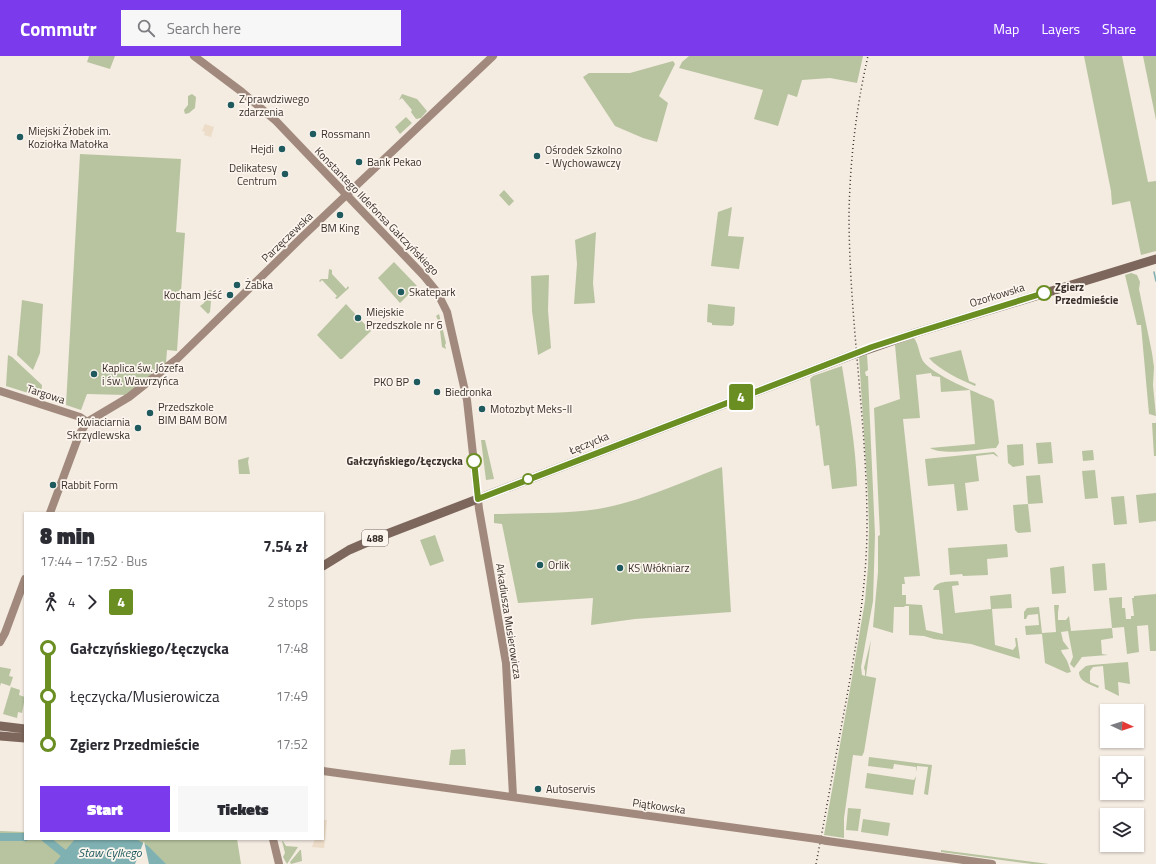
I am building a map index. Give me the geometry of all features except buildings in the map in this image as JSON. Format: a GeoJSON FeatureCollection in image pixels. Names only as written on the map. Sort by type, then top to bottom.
{"type":"FeatureCollection","features":[{"type":"Feature","properties":{"kind":"main road","name":"Ozorkowska"},"geometry":{"type":"LineString","coordinates":[[868,349],[915,333],[1156,259]]}},
{"type":"Feature","properties":{"kind":"main road","name":"Łęczycka"},"geometry":{"type":"LineString","coordinates":[[324,565],[358,546],[868,349]]}},
{"type":"Feature","properties":{"kind":"main road"},"geometry":{"type":"LineString","coordinates":[[0,726],[24,729]]}},
{"type":"Feature","properties":{"kind":"main road"},"geometry":{"type":"LineString","coordinates":[[0,736],[24,738]]}},
{"type":"Feature","properties":{"kind":"street","name":"Konstantego Ildefonsa Gałczyńskiego"},"geometry":{"type":"LineString","coordinates":[[194,56],[242,92],[276,121],[437,291],[444,305],[452,331],[467,400],[478,499]]}},
{"type":"Feature","properties":{"kind":"street","name":"Parzęczewska"},"geometry":{"type":"LineString","coordinates":[[86,420],[129,397],[177,359],[346,195],[493,56]]}},
{"type":"Feature","properties":{"kind":"street","name":"Targowa"},"geometry":{"type":"LineString","coordinates":[[0,391],[41,403],[86,420]]}},
{"type":"Feature","properties":{"kind":"street"},"geometry":{"type":"LineString","coordinates":[[50,512],[86,420]]}},
{"type":"Feature","properties":{"kind":"street","name":"Arkadiusza Musierowicza"},"geometry":{"type":"LineString","coordinates":[[478,499],[506,663],[513,796]]}},
{"type":"Feature","properties":{"kind":"street"},"geometry":{"type":"LineString","coordinates":[[1,640],[24,581]]}},
{"type":"Feature","properties":{"kind":"street","name":"Piątkowska"},"geometry":{"type":"LineString","coordinates":[[324,771],[513,796],[992,864]]}},
{"type":"Feature","properties":{"kind":"street"},"geometry":{"type":"LineString","coordinates":[[273,840],[279,864]]}},
{"type":"Feature","properties":{"kind":"green space"},"geometry":{"type":"Polygon","coordinates":[[[89,56],[115,56],[110,69],[87,62],[89,56]]]}},
{"type":"Feature","properties":{"kind":"green space"},"geometry":{"type":"Polygon","coordinates":[[[689,56],[863,56],[857,83],[830,78],[802,80],[797,97],[788,94],[778,126],[754,119],[763,90],[679,68],[682,62],[689,56]]]}},
{"type":"Feature","properties":{"kind":"green space"},"geometry":{"type":"Polygon","coordinates":[[[1084,56],[1122,56],[1148,182],[1156,181],[1156,251],[1141,255],[1130,201],[1112,205],[1111,191],[1084,56]]]}},
{"type":"Feature","properties":{"kind":"green space"},"geometry":{"type":"Polygon","coordinates":[[[1143,56],[1156,56],[1156,120],[1143,56]]]}},
{"type":"Feature","properties":{"kind":"green space"},"geometry":{"type":"Polygon","coordinates":[[[673,61],[675,64],[659,96],[668,103],[657,142],[643,138],[615,126],[583,77],[589,73],[630,73],[673,61]]]}},
{"type":"Feature","properties":{"kind":"green space"},"geometry":{"type":"Polygon","coordinates":[[[192,94],[196,97],[195,108],[189,113],[185,114],[184,110],[188,105],[188,96],[192,94]]]}},
{"type":"Feature","properties":{"kind":"green space"},"geometry":{"type":"Polygon","coordinates":[[[402,94],[417,99],[427,111],[421,118],[416,119],[411,112],[412,110],[402,98],[399,100],[402,94]]]}},
{"type":"Feature","properties":{"kind":"green space"},"geometry":{"type":"Polygon","coordinates":[[[406,117],[412,123],[400,134],[395,127],[406,117]]]}},
{"type":"Feature","properties":{"kind":"green space"},"geometry":{"type":"Polygon","coordinates":[[[80,154],[181,159],[176,232],[185,233],[177,351],[167,350],[166,363],[126,395],[87,394],[81,410],[66,405],[80,154]]]}},
{"type":"Feature","properties":{"kind":"green space"},"geometry":{"type":"Polygon","coordinates":[[[504,190],[514,201],[509,206],[499,195],[504,190]]]}},
{"type":"Feature","properties":{"kind":"green space"},"geometry":{"type":"Polygon","coordinates":[[[732,207],[728,236],[744,237],[739,269],[711,266],[718,212],[732,207]]]}},
{"type":"Feature","properties":{"kind":"green space"},"geometry":{"type":"Polygon","coordinates":[[[596,232],[593,283],[595,303],[574,304],[577,264],[575,240],[596,232]]]}},
{"type":"Feature","properties":{"kind":"green space","name":"Skatepark"},"geometry":{"type":"Polygon","coordinates":[[[394,262],[417,286],[400,303],[378,278],[394,262]]]}},
{"type":"Feature","properties":{"kind":"green space"},"geometry":{"type":"Polygon","coordinates":[[[329,269],[332,270],[332,274],[346,289],[348,286],[349,288],[337,299],[335,298],[337,296],[322,280],[320,282],[319,281],[321,279],[328,279],[329,269]]]}},
{"type":"Feature","properties":{"kind":"green space"},"geometry":{"type":"Polygon","coordinates":[[[1131,273],[1137,275],[1140,282],[1139,289],[1154,367],[1153,385],[1156,416],[1149,414],[1141,325],[1137,325],[1125,275],[1131,273]]]}},
{"type":"Feature","properties":{"kind":"green space"},"geometry":{"type":"Polygon","coordinates":[[[549,275],[548,310],[551,348],[538,355],[532,311],[531,276],[549,275]]]}},
{"type":"Feature","properties":{"kind":"green space"},"geometry":{"type":"Polygon","coordinates":[[[209,290],[212,290],[210,312],[208,314],[200,306],[204,303],[209,290]]]}},
{"type":"Feature","properties":{"kind":"green space"},"geometry":{"type":"Polygon","coordinates":[[[22,300],[43,304],[40,353],[33,370],[17,355],[22,300]]]}},
{"type":"Feature","properties":{"kind":"green space"},"geometry":{"type":"Polygon","coordinates":[[[346,304],[371,331],[342,359],[340,359],[317,335],[346,304]]]}},
{"type":"Feature","properties":{"kind":"green space"},"geometry":{"type":"Polygon","coordinates":[[[708,304],[735,307],[734,324],[732,326],[712,325],[712,323],[707,322],[708,304]]]}},
{"type":"Feature","properties":{"kind":"green space"},"geometry":{"type":"Polygon","coordinates":[[[439,314],[446,349],[442,347],[439,322],[436,316],[439,314]]]}},
{"type":"Feature","properties":{"kind":"green space"},"geometry":{"type":"Polygon","coordinates":[[[914,338],[923,361],[935,372],[994,401],[999,443],[996,448],[953,452],[944,452],[930,448],[975,444],[970,390],[941,392],[940,377],[932,376],[931,373],[916,375],[920,418],[903,419],[920,576],[904,577],[905,584],[902,584],[902,595],[906,595],[906,604],[922,605],[926,630],[943,634],[939,590],[933,590],[940,583],[958,581],[959,585],[952,586],[955,613],[991,609],[990,596],[1011,594],[1012,608],[992,609],[995,645],[1013,650],[1016,646],[1015,638],[1017,638],[1020,659],[971,644],[909,635],[909,606],[894,607],[893,633],[873,627],[878,572],[878,536],[880,535],[874,408],[900,399],[895,345],[914,338]]]}},
{"type":"Feature","properties":{"kind":"green space"},"geometry":{"type":"Polygon","coordinates":[[[961,350],[969,381],[976,384],[975,386],[944,371],[929,358],[961,350]]]}},
{"type":"Feature","properties":{"kind":"green space"},"geometry":{"type":"Polygon","coordinates":[[[8,355],[42,385],[41,397],[6,386],[8,355]]]}},
{"type":"Feature","properties":{"kind":"green space"},"geometry":{"type":"Polygon","coordinates":[[[867,355],[868,370],[865,372],[866,376],[868,376],[875,535],[873,601],[861,667],[862,675],[865,676],[864,668],[871,640],[866,676],[876,679],[864,752],[862,756],[853,755],[844,818],[844,838],[824,835],[865,601],[869,529],[859,357],[867,355]]]}},
{"type":"Feature","properties":{"kind":"green space"},"geometry":{"type":"Polygon","coordinates":[[[842,366],[853,440],[857,486],[832,489],[829,465],[824,466],[819,425],[816,426],[810,379],[813,376],[842,366]]]}},
{"type":"Feature","properties":{"kind":"green space"},"geometry":{"type":"Polygon","coordinates":[[[1152,423],[1156,423],[1156,456],[1154,456],[1152,423]]]}},
{"type":"Feature","properties":{"kind":"green space"},"geometry":{"type":"Polygon","coordinates":[[[481,440],[485,440],[494,479],[486,480],[481,440]]]}},
{"type":"Feature","properties":{"kind":"green space"},"geometry":{"type":"Polygon","coordinates":[[[1051,442],[1053,463],[1038,464],[1036,443],[1051,442]]]}},
{"type":"Feature","properties":{"kind":"green space"},"geometry":{"type":"Polygon","coordinates":[[[1023,444],[1024,465],[1013,467],[1008,463],[1007,445],[1023,444]]]}},
{"type":"Feature","properties":{"kind":"green space"},"geometry":{"type":"Polygon","coordinates":[[[1093,450],[1094,460],[1083,461],[1082,451],[1093,450]]]}},
{"type":"Feature","properties":{"kind":"green space"},"geometry":{"type":"Polygon","coordinates":[[[994,452],[998,457],[993,454],[976,456],[979,481],[965,483],[968,510],[957,511],[954,484],[928,486],[925,459],[994,452]]]}},
{"type":"Feature","properties":{"kind":"green space"},"geometry":{"type":"Polygon","coordinates":[[[249,457],[248,462],[250,474],[239,474],[238,460],[249,457]]]}},
{"type":"Feature","properties":{"kind":"green space","name":"KS Włókniarz"},"geometry":{"type":"Polygon","coordinates":[[[722,467],[731,612],[635,619],[591,625],[593,598],[518,603],[502,524],[494,523],[494,514],[572,512],[614,506],[661,491],[722,467]]]}},
{"type":"Feature","properties":{"kind":"green space"},"geometry":{"type":"Polygon","coordinates":[[[1095,470],[1098,498],[1085,499],[1082,471],[1095,470]]]}},
{"type":"Feature","properties":{"kind":"green space"},"geometry":{"type":"Polygon","coordinates":[[[1040,475],[1043,503],[1028,504],[1026,476],[1040,475]]]}},
{"type":"Feature","properties":{"kind":"green space"},"geometry":{"type":"Polygon","coordinates":[[[1156,493],[1156,521],[1139,523],[1136,495],[1156,493]]]}},
{"type":"Feature","properties":{"kind":"green space"},"geometry":{"type":"Polygon","coordinates":[[[1124,496],[1127,524],[1114,525],[1111,497],[1124,496]]]}},
{"type":"Feature","properties":{"kind":"green space"},"geometry":{"type":"Polygon","coordinates":[[[1028,504],[1031,532],[1018,533],[1015,530],[1013,505],[1028,504]]]}},
{"type":"Feature","properties":{"kind":"green space"},"geometry":{"type":"Polygon","coordinates":[[[435,535],[444,561],[430,566],[420,540],[435,535]]]}},
{"type":"Feature","properties":{"kind":"green space"},"geometry":{"type":"Polygon","coordinates":[[[1007,544],[1008,557],[987,559],[988,575],[950,575],[948,548],[1007,544]]]}},
{"type":"Feature","properties":{"kind":"green space"},"geometry":{"type":"Polygon","coordinates":[[[1105,563],[1107,590],[1094,591],[1092,564],[1105,563]]]}},
{"type":"Feature","properties":{"kind":"green space"},"geometry":{"type":"Polygon","coordinates":[[[1064,566],[1066,593],[1052,594],[1050,568],[1064,566]]]}},
{"type":"Feature","properties":{"kind":"green space"},"geometry":{"type":"Polygon","coordinates":[[[1156,594],[1156,651],[1150,651],[1148,625],[1137,626],[1139,652],[1127,654],[1124,627],[1112,628],[1109,598],[1122,597],[1122,608],[1125,608],[1126,619],[1131,619],[1131,616],[1134,616],[1132,598],[1134,598],[1134,596],[1156,594]]]}},
{"type":"Feature","properties":{"kind":"green space"},"geometry":{"type":"Polygon","coordinates":[[[1054,605],[1059,605],[1058,620],[1066,620],[1069,616],[1071,631],[1112,628],[1113,638],[1101,640],[1102,654],[1108,655],[1082,657],[1074,668],[1070,664],[1073,657],[1068,631],[1061,632],[1063,641],[1069,649],[1061,650],[1071,672],[1067,673],[1045,663],[1042,634],[1026,635],[1025,626],[1039,625],[1038,614],[1028,615],[1026,619],[1024,619],[1024,612],[1027,608],[1039,607],[1042,633],[1056,632],[1054,605]]]}},
{"type":"Feature","properties":{"kind":"green space"},"geometry":{"type":"Polygon","coordinates":[[[1128,662],[1130,684],[1118,682],[1119,696],[1105,689],[1103,666],[1093,667],[1090,671],[1090,682],[1099,686],[1098,688],[1083,680],[1079,675],[1079,672],[1086,666],[1128,662]]]}},
{"type":"Feature","properties":{"kind":"green space"},"geometry":{"type":"Polygon","coordinates":[[[0,667],[11,669],[9,676],[13,677],[10,686],[1,683],[0,686],[0,667]]]}},
{"type":"Feature","properties":{"kind":"green space"},"geometry":{"type":"Polygon","coordinates":[[[11,687],[20,690],[19,695],[24,697],[22,713],[18,712],[17,718],[3,714],[11,687]]]}},
{"type":"Feature","properties":{"kind":"green space"},"geometry":{"type":"Polygon","coordinates":[[[465,749],[466,765],[449,765],[451,750],[465,749]]]}},
{"type":"Feature","properties":{"kind":"green space"},"geometry":{"type":"Polygon","coordinates":[[[869,757],[932,765],[928,795],[924,794],[928,767],[917,766],[916,772],[916,767],[894,764],[893,769],[868,766],[869,757]]]}},
{"type":"Feature","properties":{"kind":"green space"},"geometry":{"type":"Polygon","coordinates":[[[867,773],[914,780],[916,776],[913,795],[865,788],[867,773]]]}},
{"type":"Feature","properties":{"kind":"green space"},"geometry":{"type":"Polygon","coordinates":[[[848,808],[861,809],[858,831],[846,830],[848,808]]]}},
{"type":"Feature","properties":{"kind":"green space"},"geometry":{"type":"Polygon","coordinates":[[[863,819],[890,823],[888,836],[861,832],[863,819]]]}},
{"type":"Feature","properties":{"kind":"green space"},"geometry":{"type":"Polygon","coordinates":[[[0,831],[24,832],[24,840],[237,840],[241,864],[0,864],[0,831]]]}},
{"type":"Feature","properties":{"kind":"green space"},"geometry":{"type":"Polygon","coordinates":[[[282,841],[286,846],[298,847],[287,864],[283,857],[285,853],[282,841]]]}},
{"type":"Feature","properties":{"kind":"green space"},"geometry":{"type":"Polygon","coordinates":[[[300,850],[302,861],[291,864],[290,862],[300,850]]]}},
{"type":"Feature","properties":{"kind":"green space"},"geometry":{"type":"Polygon","coordinates":[[[941,850],[1049,864],[1032,864],[941,852],[941,850]]]}},
{"type":"Feature","properties":{"kind":"shaded area"},"geometry":{"type":"Polygon","coordinates":[[[205,124],[214,127],[211,137],[204,135],[205,132],[202,131],[205,124]]]}},
{"type":"Feature","properties":{"kind":"shaded area"},"geometry":{"type":"Polygon","coordinates":[[[324,820],[327,820],[324,848],[312,847],[315,840],[324,840],[324,820]]]}},
{"type":"Feature","properties":{"kind":"water","name":"Staw Cylkego"},"geometry":{"type":"Polygon","coordinates":[[[74,840],[138,840],[148,846],[166,864],[54,864],[74,840]]]}},
{"type":"Feature","properties":{"kind":"pier"},"geometry":{"type":"Polygon","coordinates":[[[144,841],[149,864],[135,864],[144,841]]]}},
{"type":"Feature","properties":{"kind":"waterway"},"geometry":{"type":"LineString","coordinates":[[1154,272],[1156,281]]}},
{"type":"Feature","properties":{"kind":"waterway"},"geometry":{"type":"LineString","coordinates":[[0,837],[24,837]]}},
{"type":"Feature","properties":{"kind":"waterway"},"geometry":{"type":"LineString","coordinates":[[47,840],[77,864]]}},
{"type":"Feature","properties":{"kind":"railway"},"geometry":{"type":"LineString","coordinates":[[816,864],[853,661],[863,593],[867,548],[864,447],[852,292],[849,214],[854,135],[868,56]]}},
{"type":"Feature","properties":{"kind":"bus line","name":"4"},"geometry":{"type":"LineString","coordinates":[[474,461],[478,499],[599,451],[872,347],[1044,293]]}},
{"type":"Feature","properties":{"kind":"place","name":"Z prawdziwego zdarzenia"},"geometry":{"type":"Point","coordinates":[231,105]}},
{"type":"Feature","properties":{"kind":"place","name":"Rossmann"},"geometry":{"type":"Point","coordinates":[313,134]}},
{"type":"Feature","properties":{"kind":"place","name":"Miejski Żłobek im. Koziołka Matołka"},"geometry":{"type":"Point","coordinates":[20,137]}},
{"type":"Feature","properties":{"kind":"place","name":"Hejdi"},"geometry":{"type":"Point","coordinates":[282,149]}},
{"type":"Feature","properties":{"kind":"place","name":"Ośrodek Szkolno - Wychowawczy"},"geometry":{"type":"Point","coordinates":[537,156]}},
{"type":"Feature","properties":{"kind":"place","name":"Bank Pekao"},"geometry":{"type":"Point","coordinates":[359,162]}},
{"type":"Feature","properties":{"kind":"place","name":"Delikatesy Centrum"},"geometry":{"type":"Point","coordinates":[285,174]}},
{"type":"Feature","properties":{"kind":"place","name":"BM King"},"geometry":{"type":"Point","coordinates":[340,215]}},
{"type":"Feature","properties":{"kind":"place","name":"Żabka"},"geometry":{"type":"Point","coordinates":[237,285]}},
{"type":"Feature","properties":{"kind":"place","name":"Skatepark"},"geometry":{"type":"Point","coordinates":[401,292]}},
{"type":"Feature","properties":{"kind":"place","name":"Zgierz Przedmieście"},"geometry":{"type":"Point","coordinates":[1044,293]}},
{"type":"Feature","properties":{"kind":"place","name":"Kocham Jeść"},"geometry":{"type":"Point","coordinates":[230,295]}},
{"type":"Feature","properties":{"kind":"place","name":"Miejskie Przedszkole nr 6"},"geometry":{"type":"Point","coordinates":[358,318]}},
{"type":"Feature","properties":{"kind":"place","name":"Kaplica św. Józefa i św. Wawrzyńca"},"geometry":{"type":"Point","coordinates":[94,374]}},
{"type":"Feature","properties":{"kind":"place","name":"PKO BP"},"geometry":{"type":"Point","coordinates":[417,382]}},
{"type":"Feature","properties":{"kind":"place","name":"Biedronka"},"geometry":{"type":"Point","coordinates":[437,392]}},
{"type":"Feature","properties":{"kind":"place","name":"Motozbyt Meks-II"},"geometry":{"type":"Point","coordinates":[482,409]}},
{"type":"Feature","properties":{"kind":"place","name":"Przedszkole BIM BAM BOM"},"geometry":{"type":"Point","coordinates":[150,413]}},
{"type":"Feature","properties":{"kind":"place","name":"Kwiaciarnia Skrzydlewska"},"geometry":{"type":"Point","coordinates":[138,428]}},
{"type":"Feature","properties":{"kind":"place","name":"Gałczyńskiego/Łęczycka"},"geometry":{"type":"Point","coordinates":[474,461]}},
{"type":"Feature","properties":{"kind":"place","name":"Rabbit Form"},"geometry":{"type":"Point","coordinates":[53,485]}},
{"type":"Feature","properties":{"kind":"place","name":"Orlik"},"geometry":{"type":"Point","coordinates":[540,565]}},
{"type":"Feature","properties":{"kind":"place","name":"KS Włókniarz"},"geometry":{"type":"Point","coordinates":[620,568]}},
{"type":"Feature","properties":{"kind":"place","name":"Autoservis"},"geometry":{"type":"Point","coordinates":[538,789]}}]}
